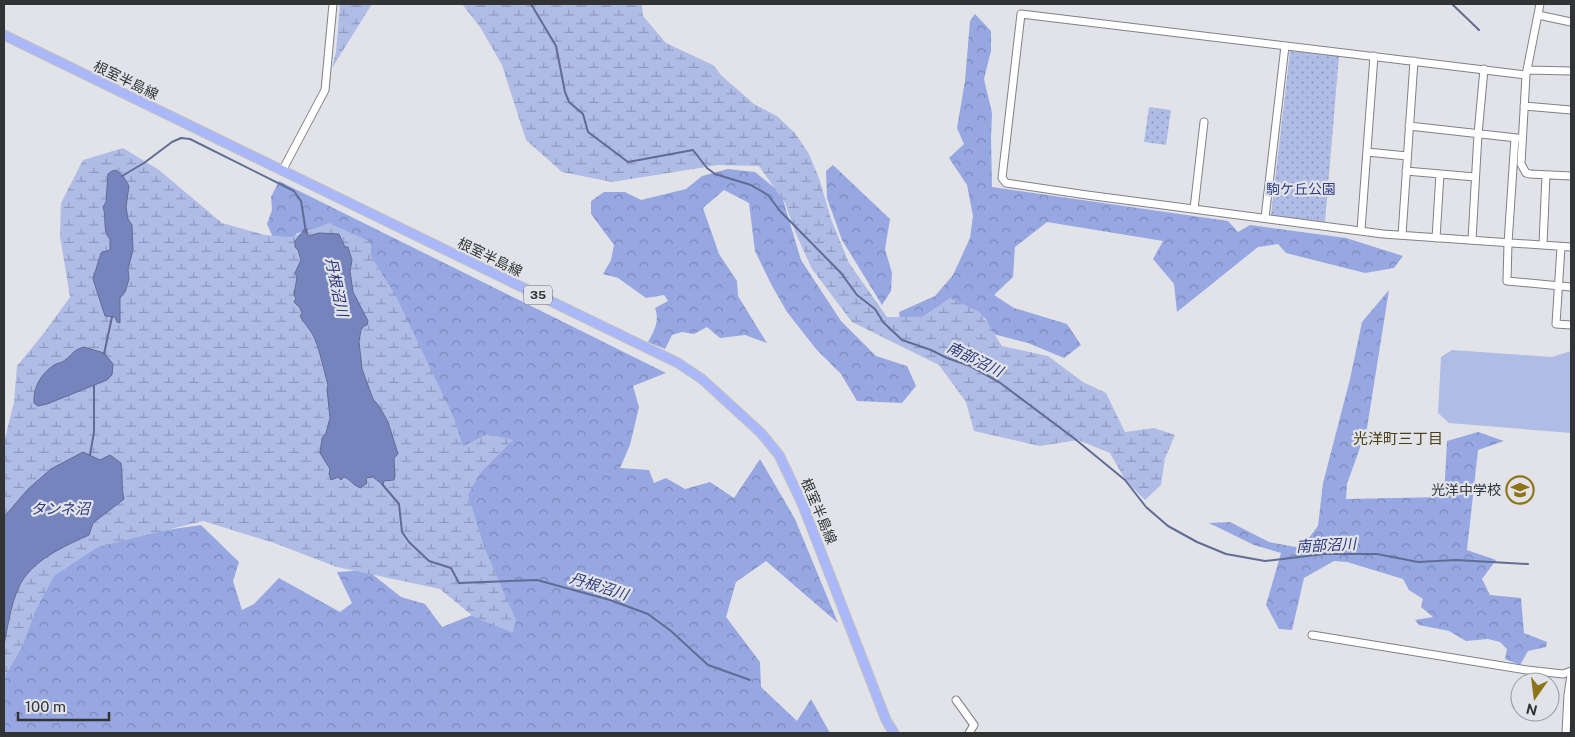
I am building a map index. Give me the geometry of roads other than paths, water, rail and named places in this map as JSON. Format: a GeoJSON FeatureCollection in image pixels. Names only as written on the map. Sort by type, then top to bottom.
{"type":"FeatureCollection","features":[{"type":"Feature","properties":{"kind":"main road","name":"根室半島線"},"geometry":{"type":"LineString","coordinates":[[4,35],[678,363],[702,379],[761,433],[779,455],[802,503],[886,720],[894,733]]}},
{"type":"Feature","properties":{"kind":"street"},"geometry":{"type":"LineString","coordinates":[[282,171],[325,90],[333,4]]}},
{"type":"Feature","properties":{"kind":"street"},"geometry":{"type":"LineString","coordinates":[[1540,4],[1526,72],[1524,106],[1508,243],[1507,281],[1571,286]]}},
{"type":"Feature","properties":{"kind":"street"},"geometry":{"type":"LineString","coordinates":[[1571,71],[1526,72],[1484,69],[1021,14],[1002,176],[1004,182],[1264,218],[1402,235],[1571,247]]}},
{"type":"Feature","properties":{"kind":"street"},"geometry":{"type":"LineString","coordinates":[[1538,15],[1571,22]]}},
{"type":"Feature","properties":{"kind":"street"},"geometry":{"type":"LineString","coordinates":[[1264,218],[1285,46]]}},
{"type":"Feature","properties":{"kind":"street"},"geometry":{"type":"LineString","coordinates":[[1362,230],[1374,56]]}},
{"type":"Feature","properties":{"kind":"street"},"geometry":{"type":"LineString","coordinates":[[1402,235],[1414,61]]}},
{"type":"Feature","properties":{"kind":"street"},"geometry":{"type":"LineString","coordinates":[[1472,240],[1484,69]]}},
{"type":"Feature","properties":{"kind":"street"},"geometry":{"type":"LineString","coordinates":[[1524,106],[1571,110]]}},
{"type":"Feature","properties":{"kind":"street"},"geometry":{"type":"LineString","coordinates":[[1194,209],[1204,122]]}},
{"type":"Feature","properties":{"kind":"street"},"geometry":{"type":"LineString","coordinates":[[1409,126],[1519,138]]}},
{"type":"Feature","properties":{"kind":"street"},"geometry":{"type":"LineString","coordinates":[[1519,138],[1522,164],[1526,173],[1571,176]]}},
{"type":"Feature","properties":{"kind":"street"},"geometry":{"type":"LineString","coordinates":[[1367,152],[1407,156]]}},
{"type":"Feature","properties":{"kind":"street"},"geometry":{"type":"LineString","coordinates":[[1406,171],[1476,177]]}},
{"type":"Feature","properties":{"kind":"street"},"geometry":{"type":"LineString","coordinates":[[1436,238],[1440,174]]}},
{"type":"Feature","properties":{"kind":"street"},"geometry":{"type":"LineString","coordinates":[[1543,245],[1546,175]]}},
{"type":"Feature","properties":{"kind":"street"},"geometry":{"type":"LineString","coordinates":[[1561,247],[1556,324],[1571,325]]}},
{"type":"Feature","properties":{"kind":"street"},"geometry":{"type":"LineString","coordinates":[[1312,635],[1527,670],[1562,674],[1571,671]]}},
{"type":"Feature","properties":{"kind":"street"},"geometry":{"type":"LineString","coordinates":[[1566,733],[1571,675]]}},
{"type":"Feature","properties":{"kind":"street"},"geometry":{"type":"LineString","coordinates":[[956,700],[974,725],[969,733]]}},
{"type":"Feature","properties":{"kind":"water"},"geometry":{"type":"Polygon","coordinates":[[[116,170],[123,176],[129,186],[126,207],[128,219],[132,225],[133,250],[128,269],[129,279],[125,292],[120,298],[120,323],[117,322],[115,317],[105,316],[93,279],[101,253],[110,250],[110,239],[105,228],[103,207],[106,202],[108,174],[116,170]]]}},
{"type":"Feature","properties":{"kind":"water"},"geometry":{"type":"Polygon","coordinates":[[[304,230],[307,230],[308,236],[319,233],[339,234],[345,247],[348,247],[352,260],[350,271],[353,292],[368,321],[367,325],[361,330],[359,341],[362,369],[373,399],[388,422],[398,454],[394,458],[394,480],[384,481],[383,485],[373,477],[366,478],[367,483],[361,488],[344,477],[341,480],[338,477],[331,480],[330,469],[320,453],[322,438],[326,433],[330,418],[328,385],[315,340],[300,316],[302,313],[300,308],[294,302],[296,298],[294,295],[297,277],[295,273],[301,260],[295,247],[295,241],[304,230]]]}},
{"type":"Feature","properties":{"kind":"water"},"geometry":{"type":"Polygon","coordinates":[[[84,347],[104,353],[113,364],[112,375],[107,380],[47,404],[38,406],[34,403],[36,386],[45,372],[84,347]]]}},
{"type":"Feature","properties":{"kind":"water","name":"タンネ沼"},"geometry":{"type":"Polygon","coordinates":[[[83,452],[100,460],[110,455],[121,463],[124,499],[93,523],[89,535],[45,558],[24,578],[13,601],[4,645],[4,517],[28,489],[51,469],[83,452]]]}},
{"type":"Feature","properties":{"kind":"waterway","name":"南部沼川"},"geometry":{"type":"LineString","coordinates":[[531,4],[556,46],[565,92],[569,102],[583,114],[588,132],[628,162],[693,150],[707,168],[715,174],[751,185],[768,195],[780,211],[841,273],[857,295],[875,309],[883,322],[902,340],[970,366],[999,382],[1075,439],[1125,480],[1146,507],[1168,526],[1197,542],[1226,554],[1265,561],[1324,554],[1377,554],[1418,562],[1456,560],[1528,564]]}},
{"type":"Feature","properties":{"kind":"waterway"},"geometry":{"type":"LineString","coordinates":[[1452,4],[1479,30]]}},
{"type":"Feature","properties":{"kind":"waterway","name":"丹根沼川"},"geometry":{"type":"LineString","coordinates":[[122,176],[144,163],[172,142],[181,138],[190,139],[294,191],[301,201],[306,232]]}},
{"type":"Feature","properties":{"kind":"waterway","name":"丹根沼川"},"geometry":{"type":"LineString","coordinates":[[104,354],[112,317]]}},
{"type":"Feature","properties":{"kind":"waterway","name":"丹根沼川"},"geometry":{"type":"LineString","coordinates":[[90,455],[94,432],[94,386]]}},
{"type":"Feature","properties":{"kind":"waterway","name":"丹根沼川"},"geometry":{"type":"LineString","coordinates":[[382,484],[399,504],[402,532],[409,542],[429,561],[451,568],[459,583],[537,580],[610,600],[648,614],[671,631],[708,665],[750,680]]}},
{"type":"Feature","properties":{"kind":"place","name":"光洋中学校"},"geometry":{"type":"Point","coordinates":[1520,490]}},
{"type":"Feature","properties":{"kind":"district","name":"光洋町三丁目"},"geometry":{"type":"Point","coordinates":[1398,438]}},
{"type":"Feature","properties":{"kind":"park label","name":"駒ケ丘公園"},"geometry":{"type":"Point","coordinates":[1301,189]}}]}
